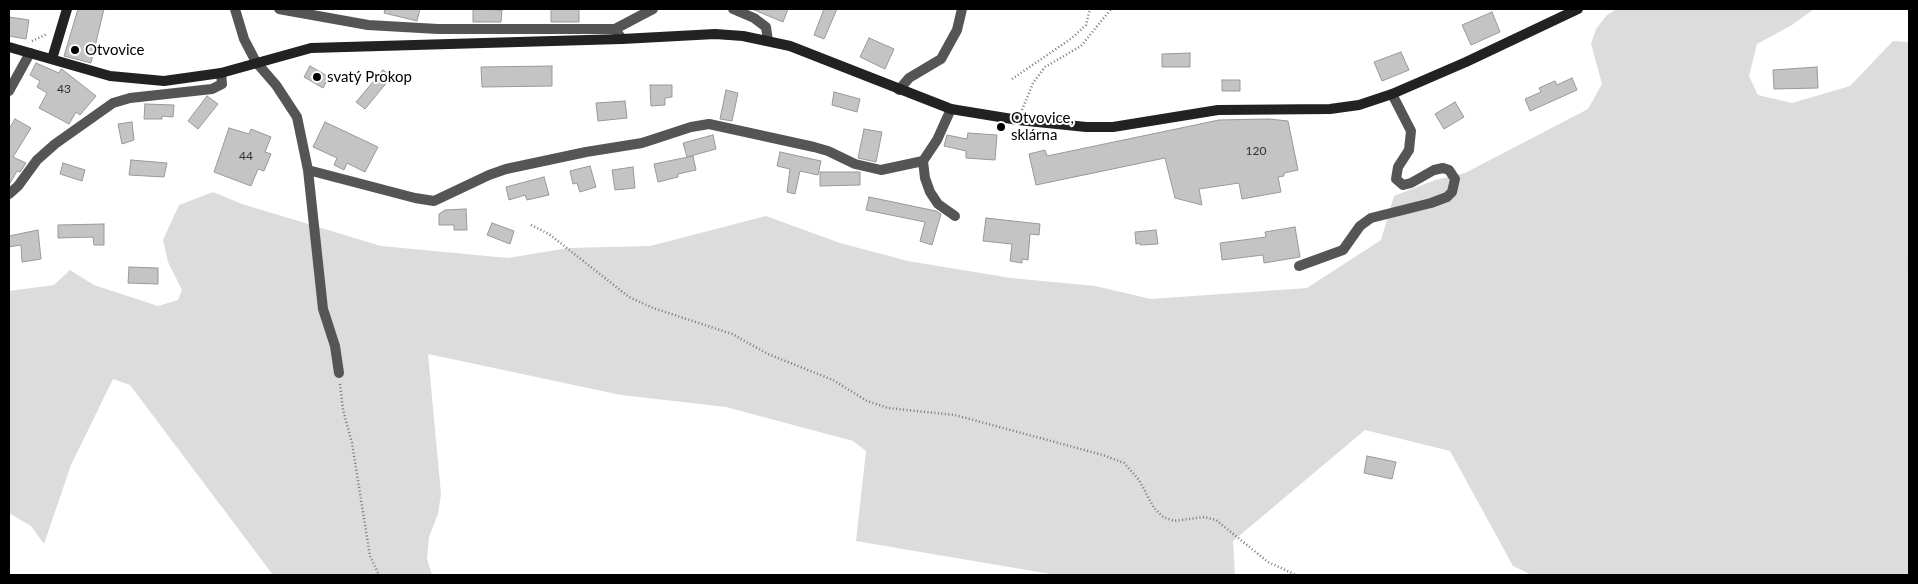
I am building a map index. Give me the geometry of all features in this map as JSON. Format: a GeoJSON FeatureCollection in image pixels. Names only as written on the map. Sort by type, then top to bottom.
{"type":"FeatureCollection","features":[{"type":"Feature","properties":{"kind":"main road"},"geometry":{"type":"LineString","coordinates":[[52,59],[67,9]]}},
{"type":"Feature","properties":{"kind":"main road"},"geometry":{"type":"LineString","coordinates":[[9,47],[92,72],[127,79],[164,80],[221,73],[256,62],[320,47],[622,39],[715,34],[768,41],[823,59],[951,109],[1018,120],[1086,127],[1113,127],[1218,110],[1330,109],[1359,105],[1392,94],[1466,62],[1578,9]]}},
{"type":"Feature","properties":{"kind":"street"},"geometry":{"type":"LineString","coordinates":[[235,9],[244,39],[256,62],[276,85],[297,117],[308,170],[323,309],[334,346],[339,373]]}},
{"type":"Feature","properties":{"kind":"street"},"geometry":{"type":"LineString","coordinates":[[279,9],[378,26],[438,29],[615,29],[653,9]]}},
{"type":"Feature","properties":{"kind":"street"},"geometry":{"type":"LineString","coordinates":[[733,9],[754,18],[766,27],[768,41]]}},
{"type":"Feature","properties":{"kind":"street"},"geometry":{"type":"LineString","coordinates":[[899,90],[909,78],[942,59],[954,37],[962,9]]}},
{"type":"Feature","properties":{"kind":"street"},"geometry":{"type":"LineString","coordinates":[[615,29],[622,39]]}},
{"type":"Feature","properties":{"kind":"street"},"geometry":{"type":"LineString","coordinates":[[9,91],[30,53]]}},
{"type":"Feature","properties":{"kind":"street"},"geometry":{"type":"LineString","coordinates":[[9,194],[18,186],[37,160],[55,144],[88,118],[113,103],[130,98],[212,89],[222,84],[221,73]]}},
{"type":"Feature","properties":{"kind":"street"},"geometry":{"type":"LineString","coordinates":[[1299,266],[1343,250],[1360,226],[1371,218],[1431,203],[1447,197],[1452,192],[1455,179],[1449,170],[1443,168],[1434,170],[1411,183],[1403,185],[1396,179],[1398,167],[1408,150],[1411,131],[1392,94]]}},
{"type":"Feature","properties":{"kind":"street"},"geometry":{"type":"LineString","coordinates":[[951,109],[937,140],[924,161],[924,178],[938,204],[955,216]]}},
{"type":"Feature","properties":{"kind":"street"},"geometry":{"type":"LineString","coordinates":[[308,170],[415,198],[434,201],[506,169],[586,152],[642,143],[691,127],[709,124],[814,147],[866,168],[881,170],[924,161]]}},
{"type":"Feature","properties":{"kind":"path"},"geometry":{"type":"LineString","coordinates":[[1012,79],[1072,38],[1086,25],[1090,9]]}},
{"type":"Feature","properties":{"kind":"path"},"geometry":{"type":"LineString","coordinates":[[1018,120],[1033,84],[1045,67],[1081,46],[1110,9]]}},
{"type":"Feature","properties":{"kind":"path"},"geometry":{"type":"LineString","coordinates":[[30,53],[32,40],[40,38],[52,29]]}},
{"type":"Feature","properties":{"kind":"path"},"geometry":{"type":"LineString","coordinates":[[531,225],[549,234],[629,297],[653,308],[732,334],[768,354],[833,380],[868,401],[888,408],[955,415],[1102,455],[1124,463],[1139,480],[1154,508],[1163,517],[1174,521],[1204,517],[1216,520],[1268,562],[1296,575]]}},
{"type":"Feature","properties":{"kind":"path"},"geometry":{"type":"LineString","coordinates":[[1909,258],[1909,271]]}},
{"type":"Feature","properties":{"kind":"path"},"geometry":{"type":"LineString","coordinates":[[339,373],[343,410],[352,443],[370,556],[379,575]]}},
{"type":"Feature","properties":{"kind":"shaded area"},"geometry":{"type":"Polygon","coordinates":[[[1617,9],[1814,9],[1792,25],[1757,44],[1749,76],[1758,95],[1792,103],[1850,86],[1893,41],[1909,42],[1909,575],[1532,575],[1513,566],[1450,451],[1365,430],[1233,541],[1235,575],[1056,575],[856,541],[866,451],[853,441],[726,407],[621,395],[428,354],[441,494],[438,514],[429,537],[427,559],[432,575],[273,575],[130,385],[113,379],[71,465],[44,544],[31,526],[9,513],[9,291],[54,285],[70,270],[94,285],[158,306],[178,300],[182,290],[168,262],[163,240],[179,205],[213,192],[242,204],[381,246],[508,258],[568,248],[650,246],[766,216],[840,243],[908,261],[1011,278],[1095,286],[1151,299],[1307,288],[1381,240],[1394,196],[1435,180],[1465,173],[1588,109],[1602,84],[1591,44],[1596,29],[1607,15],[1617,9]]]}},
{"type":"Feature","properties":{"kind":"building"},"geometry":{"type":"Polygon","coordinates":[[[78,9],[104,9],[91,63],[64,56],[78,9]]]}},
{"type":"Feature","properties":{"kind":"building"},"geometry":{"type":"Polygon","coordinates":[[[385,9],[420,9],[417,21],[384,13],[385,9]]]}},
{"type":"Feature","properties":{"kind":"building"},"geometry":{"type":"Polygon","coordinates":[[[473,9],[502,10],[501,22],[473,22],[473,9]]]}},
{"type":"Feature","properties":{"kind":"building"},"geometry":{"type":"Polygon","coordinates":[[[551,9],[579,9],[579,22],[551,22],[551,9]]]}},
{"type":"Feature","properties":{"kind":"building"},"geometry":{"type":"Polygon","coordinates":[[[752,9],[788,9],[783,22],[752,9]]]}},
{"type":"Feature","properties":{"kind":"building"},"geometry":{"type":"Polygon","coordinates":[[[824,9],[837,9],[824,39],[814,35],[824,9]]]}},
{"type":"Feature","properties":{"kind":"building"},"geometry":{"type":"Polygon","coordinates":[[[1492,12],[1500,32],[1471,45],[1462,25],[1492,12]]]}},
{"type":"Feature","properties":{"kind":"building"},"geometry":{"type":"Polygon","coordinates":[[[9,17],[29,20],[26,39],[9,36],[9,17]]]}},
{"type":"Feature","properties":{"kind":"building"},"geometry":{"type":"Polygon","coordinates":[[[869,38],[894,49],[885,69],[860,57],[869,38]]]}},
{"type":"Feature","properties":{"kind":"building"},"geometry":{"type":"Polygon","coordinates":[[[1401,52],[1409,70],[1382,81],[1374,62],[1401,52]]]}},
{"type":"Feature","properties":{"kind":"building"},"geometry":{"type":"Polygon","coordinates":[[[1190,53],[1190,67],[1162,67],[1162,54],[1190,53]]]}},
{"type":"Feature","properties":{"kind":"building"},"geometry":{"type":"Polygon","coordinates":[[[36,63],[59,73],[61,69],[63,70],[96,96],[80,115],[76,112],[69,124],[39,108],[47,93],[37,87],[40,81],[30,75],[36,63]]]}},
{"type":"Feature","properties":{"kind":"building","name":"svatý Prokop"},"geometry":{"type":"Polygon","coordinates":[[[310,66],[329,77],[323,88],[304,77],[310,66]]]}},
{"type":"Feature","properties":{"kind":"building"},"geometry":{"type":"Polygon","coordinates":[[[552,66],[552,86],[482,87],[481,67],[552,66]]]}},
{"type":"Feature","properties":{"kind":"building"},"geometry":{"type":"Polygon","coordinates":[[[1817,67],[1818,88],[1774,89],[1773,70],[1817,67]]]}},
{"type":"Feature","properties":{"kind":"building"},"geometry":{"type":"Polygon","coordinates":[[[383,70],[392,76],[365,109],[356,102],[383,70]]]}},
{"type":"Feature","properties":{"kind":"building"},"geometry":{"type":"Polygon","coordinates":[[[1572,78],[1577,90],[1530,111],[1525,99],[1541,92],[1539,88],[1555,81],[1557,85],[1572,78]]]}},
{"type":"Feature","properties":{"kind":"building"},"geometry":{"type":"Polygon","coordinates":[[[1222,80],[1240,80],[1240,91],[1222,91],[1222,80]]]}},
{"type":"Feature","properties":{"kind":"building"},"geometry":{"type":"Polygon","coordinates":[[[650,85],[672,85],[672,97],[665,98],[665,105],[651,106],[650,85]]]}},
{"type":"Feature","properties":{"kind":"building"},"geometry":{"type":"Polygon","coordinates":[[[726,90],[738,93],[732,121],[720,119],[726,90]]]}},
{"type":"Feature","properties":{"kind":"building"},"geometry":{"type":"Polygon","coordinates":[[[834,92],[860,99],[857,112],[832,105],[834,92]]]}},
{"type":"Feature","properties":{"kind":"building"},"geometry":{"type":"Polygon","coordinates":[[[207,96],[218,104],[198,129],[188,121],[207,96]]]}},
{"type":"Feature","properties":{"kind":"building"},"geometry":{"type":"Polygon","coordinates":[[[625,101],[627,118],[598,121],[596,103],[625,101]]]}},
{"type":"Feature","properties":{"kind":"building"},"geometry":{"type":"Polygon","coordinates":[[[1455,102],[1464,117],[1444,129],[1435,114],[1455,102]]]}},
{"type":"Feature","properties":{"kind":"building"},"geometry":{"type":"Polygon","coordinates":[[[145,104],[174,105],[173,117],[162,116],[162,119],[144,119],[145,104]]]}},
{"type":"Feature","properties":{"kind":"building"},"geometry":{"type":"Polygon","coordinates":[[[15,119],[31,128],[13,157],[26,163],[20,172],[17,171],[9,185],[9,129],[15,119]]]}},
{"type":"Feature","properties":{"kind":"building"},"geometry":{"type":"Polygon","coordinates":[[[1269,119],[1288,121],[1298,170],[1284,173],[1284,176],[1278,177],[1281,192],[1242,199],[1239,183],[1199,189],[1202,205],[1175,198],[1165,158],[1036,185],[1029,154],[1045,150],[1047,156],[1219,120],[1269,119]]]}},
{"type":"Feature","properties":{"kind":"building"},"geometry":{"type":"Polygon","coordinates":[[[132,122],[134,140],[122,144],[118,124],[132,122]]]}},
{"type":"Feature","properties":{"kind":"building"},"geometry":{"type":"Polygon","coordinates":[[[325,122],[378,147],[365,172],[347,163],[344,170],[334,165],[337,158],[313,147],[325,122]]]}},
{"type":"Feature","properties":{"kind":"building"},"geometry":{"type":"Polygon","coordinates":[[[229,128],[249,134],[251,129],[271,137],[265,152],[271,154],[264,171],[258,169],[251,186],[214,172],[229,128]]]}},
{"type":"Feature","properties":{"kind":"building"},"geometry":{"type":"Polygon","coordinates":[[[864,129],[882,132],[876,162],[858,158],[864,129]]]}},
{"type":"Feature","properties":{"kind":"building"},"geometry":{"type":"Polygon","coordinates":[[[968,133],[997,135],[995,160],[966,158],[966,151],[944,146],[947,135],[967,139],[968,133]]]}},
{"type":"Feature","properties":{"kind":"building"},"geometry":{"type":"Polygon","coordinates":[[[713,135],[716,149],[687,157],[683,143],[713,135]]]}},
{"type":"Feature","properties":{"kind":"building"},"geometry":{"type":"Polygon","coordinates":[[[780,152],[821,161],[818,175],[800,171],[795,194],[787,192],[790,169],[777,166],[780,152]]]}},
{"type":"Feature","properties":{"kind":"building"},"geometry":{"type":"Polygon","coordinates":[[[693,156],[696,170],[678,174],[678,177],[658,182],[654,164],[693,156]]]}},
{"type":"Feature","properties":{"kind":"building"},"geometry":{"type":"Polygon","coordinates":[[[131,160],[167,163],[164,177],[129,175],[131,160]]]}},
{"type":"Feature","properties":{"kind":"building"},"geometry":{"type":"Polygon","coordinates":[[[63,163],[85,170],[82,181],[60,174],[63,163]]]}},
{"type":"Feature","properties":{"kind":"building"},"geometry":{"type":"Polygon","coordinates":[[[590,166],[596,187],[580,192],[577,183],[573,184],[570,171],[590,166]]]}},
{"type":"Feature","properties":{"kind":"building"},"geometry":{"type":"Polygon","coordinates":[[[633,167],[635,188],[615,190],[612,170],[633,167]]]}},
{"type":"Feature","properties":{"kind":"building"},"geometry":{"type":"Polygon","coordinates":[[[820,172],[860,172],[860,185],[820,186],[820,172]]]}},
{"type":"Feature","properties":{"kind":"building"},"geometry":{"type":"Polygon","coordinates":[[[544,177],[549,195],[527,200],[525,195],[509,200],[506,187],[544,177]]]}},
{"type":"Feature","properties":{"kind":"building"},"geometry":{"type":"Polygon","coordinates":[[[869,197],[936,211],[941,214],[932,245],[920,241],[925,222],[866,210],[869,197]]]}},
{"type":"Feature","properties":{"kind":"building"},"geometry":{"type":"Polygon","coordinates":[[[466,209],[467,230],[454,230],[454,225],[439,225],[439,214],[445,210],[466,209]]]}},
{"type":"Feature","properties":{"kind":"building"},"geometry":{"type":"Polygon","coordinates":[[[986,218],[1040,224],[1039,235],[1030,234],[1028,260],[1022,259],[1022,263],[1010,261],[1012,244],[983,241],[986,218]]]}},
{"type":"Feature","properties":{"kind":"building"},"geometry":{"type":"Polygon","coordinates":[[[492,223],[514,231],[510,244],[487,235],[492,223]]]}},
{"type":"Feature","properties":{"kind":"building"},"geometry":{"type":"Polygon","coordinates":[[[104,224],[104,245],[94,245],[93,237],[58,238],[58,225],[104,224]]]}},
{"type":"Feature","properties":{"kind":"building"},"geometry":{"type":"Polygon","coordinates":[[[1295,227],[1300,257],[1264,263],[1263,255],[1222,260],[1220,243],[1266,237],[1265,232],[1295,227]]]}},
{"type":"Feature","properties":{"kind":"building"},"geometry":{"type":"Polygon","coordinates":[[[38,230],[41,259],[22,262],[21,245],[9,247],[9,236],[38,230]]]}},
{"type":"Feature","properties":{"kind":"building"},"geometry":{"type":"Polygon","coordinates":[[[1156,230],[1158,244],[1136,244],[1135,232],[1156,230]]]}},
{"type":"Feature","properties":{"kind":"building"},"geometry":{"type":"Polygon","coordinates":[[[129,267],[158,268],[158,284],[128,283],[129,267]]]}},
{"type":"Feature","properties":{"kind":"building"},"geometry":{"type":"Polygon","coordinates":[[[1367,456],[1396,462],[1392,479],[1364,473],[1367,456]]]}},
{"type":"Feature","properties":{"kind":"place","name":"Otvovice"},"geometry":{"type":"Point","coordinates":[75,50]}},
{"type":"Feature","properties":{"kind":"place","name":"svatý Prokop"},"geometry":{"type":"Point","coordinates":[317,77]}},
{"type":"Feature","properties":{"kind":"place","name":"Otvovice, sklárna"},"geometry":{"type":"Point","coordinates":[1001,127]}}]}
